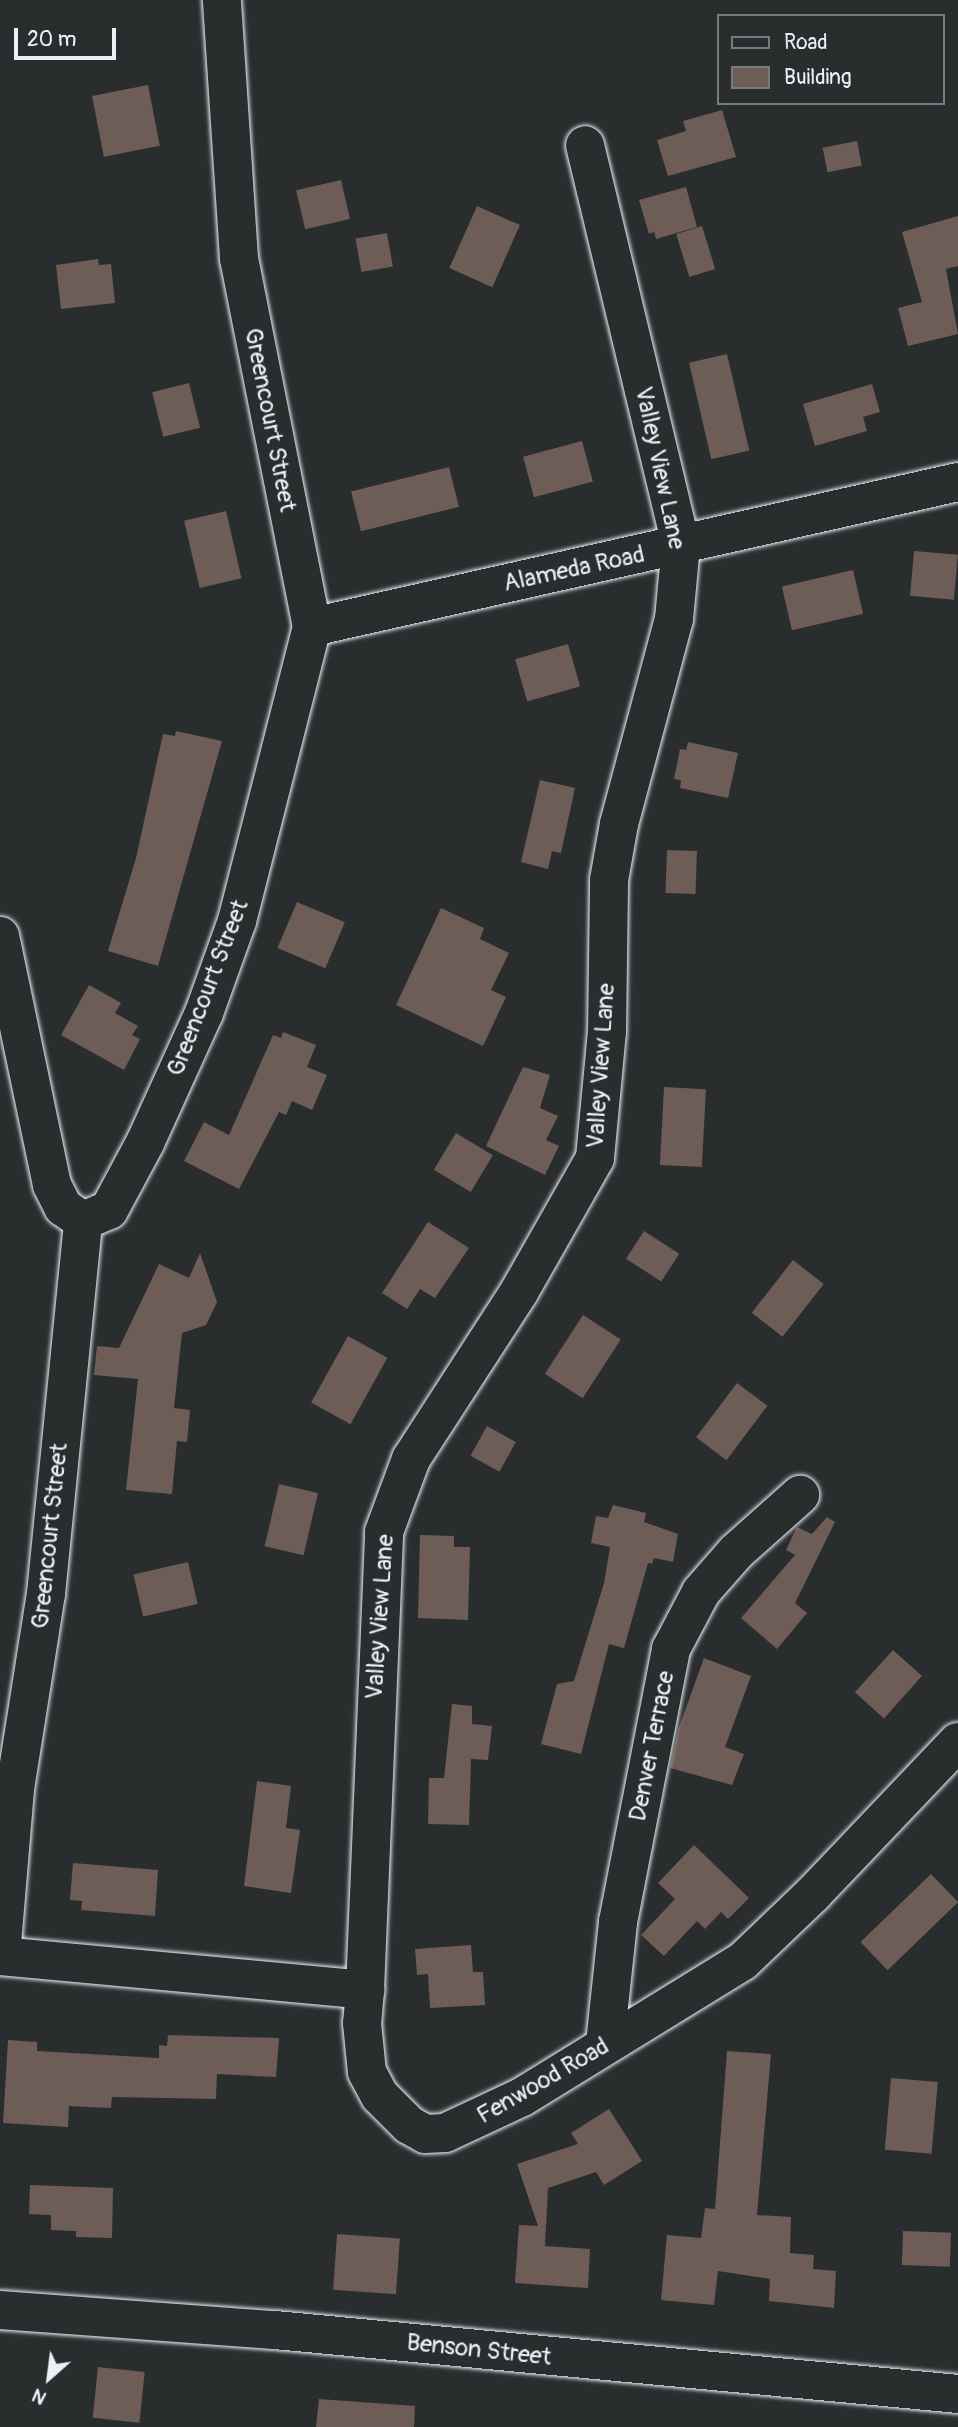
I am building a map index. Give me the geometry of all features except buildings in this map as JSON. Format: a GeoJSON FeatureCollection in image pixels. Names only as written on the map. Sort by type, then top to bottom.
{"type":"FeatureCollection","features":[{"type":"Feature","properties":{"kind":"street","name":"Greencourt Street"},"geometry":{"type":"LineString","coordinates":[[0,1956],[15,1789],[46,1594],[83,1221],[108,1210],[145,1143],[204,1013],[237,921],[312,627],[239,258],[222,0]]}},
{"type":"Feature","properties":{"kind":"street","name":"Valley View Lane"},"geometry":{"type":"LineString","coordinates":[[365,1990],[384,1532],[411,1459],[519,1293],[595,1158],[607,1032],[609,880],[619,824],[674,619],[681,545],[585,145]]}},
{"type":"Feature","properties":{"kind":"street","name":"Alameda Road"},"geometry":{"type":"LineString","coordinates":[[312,627],[958,482]]}},
{"type":"Feature","properties":{"kind":"street"},"geometry":{"type":"LineString","coordinates":[[0,936],[52,1185],[63,1208],[83,1221]]}},
{"type":"Feature","properties":{"kind":"street","name":"Denver Terrace"},"geometry":{"type":"LineString","coordinates":[[606,2044],[618,1922],[671,1649],[686,1615],[709,1582],[800,1495]]}},
{"type":"Feature","properties":{"kind":"street","name":"Fenwood Road"},"geometry":{"type":"LineString","coordinates":[[365,1990],[362,2023],[367,2072],[393,2111],[425,2134],[445,2133],[488,2115],[710,1985],[759,1947],[958,1742]]}},
{"type":"Feature","properties":{"kind":"street"},"geometry":{"type":"LineString","coordinates":[[0,1956],[365,1990]]}},
{"type":"Feature","properties":{"kind":"street","name":"Benson Street"},"geometry":{"type":"LineString","coordinates":[[0,2310],[275,2330],[958,2394]]}}]}
